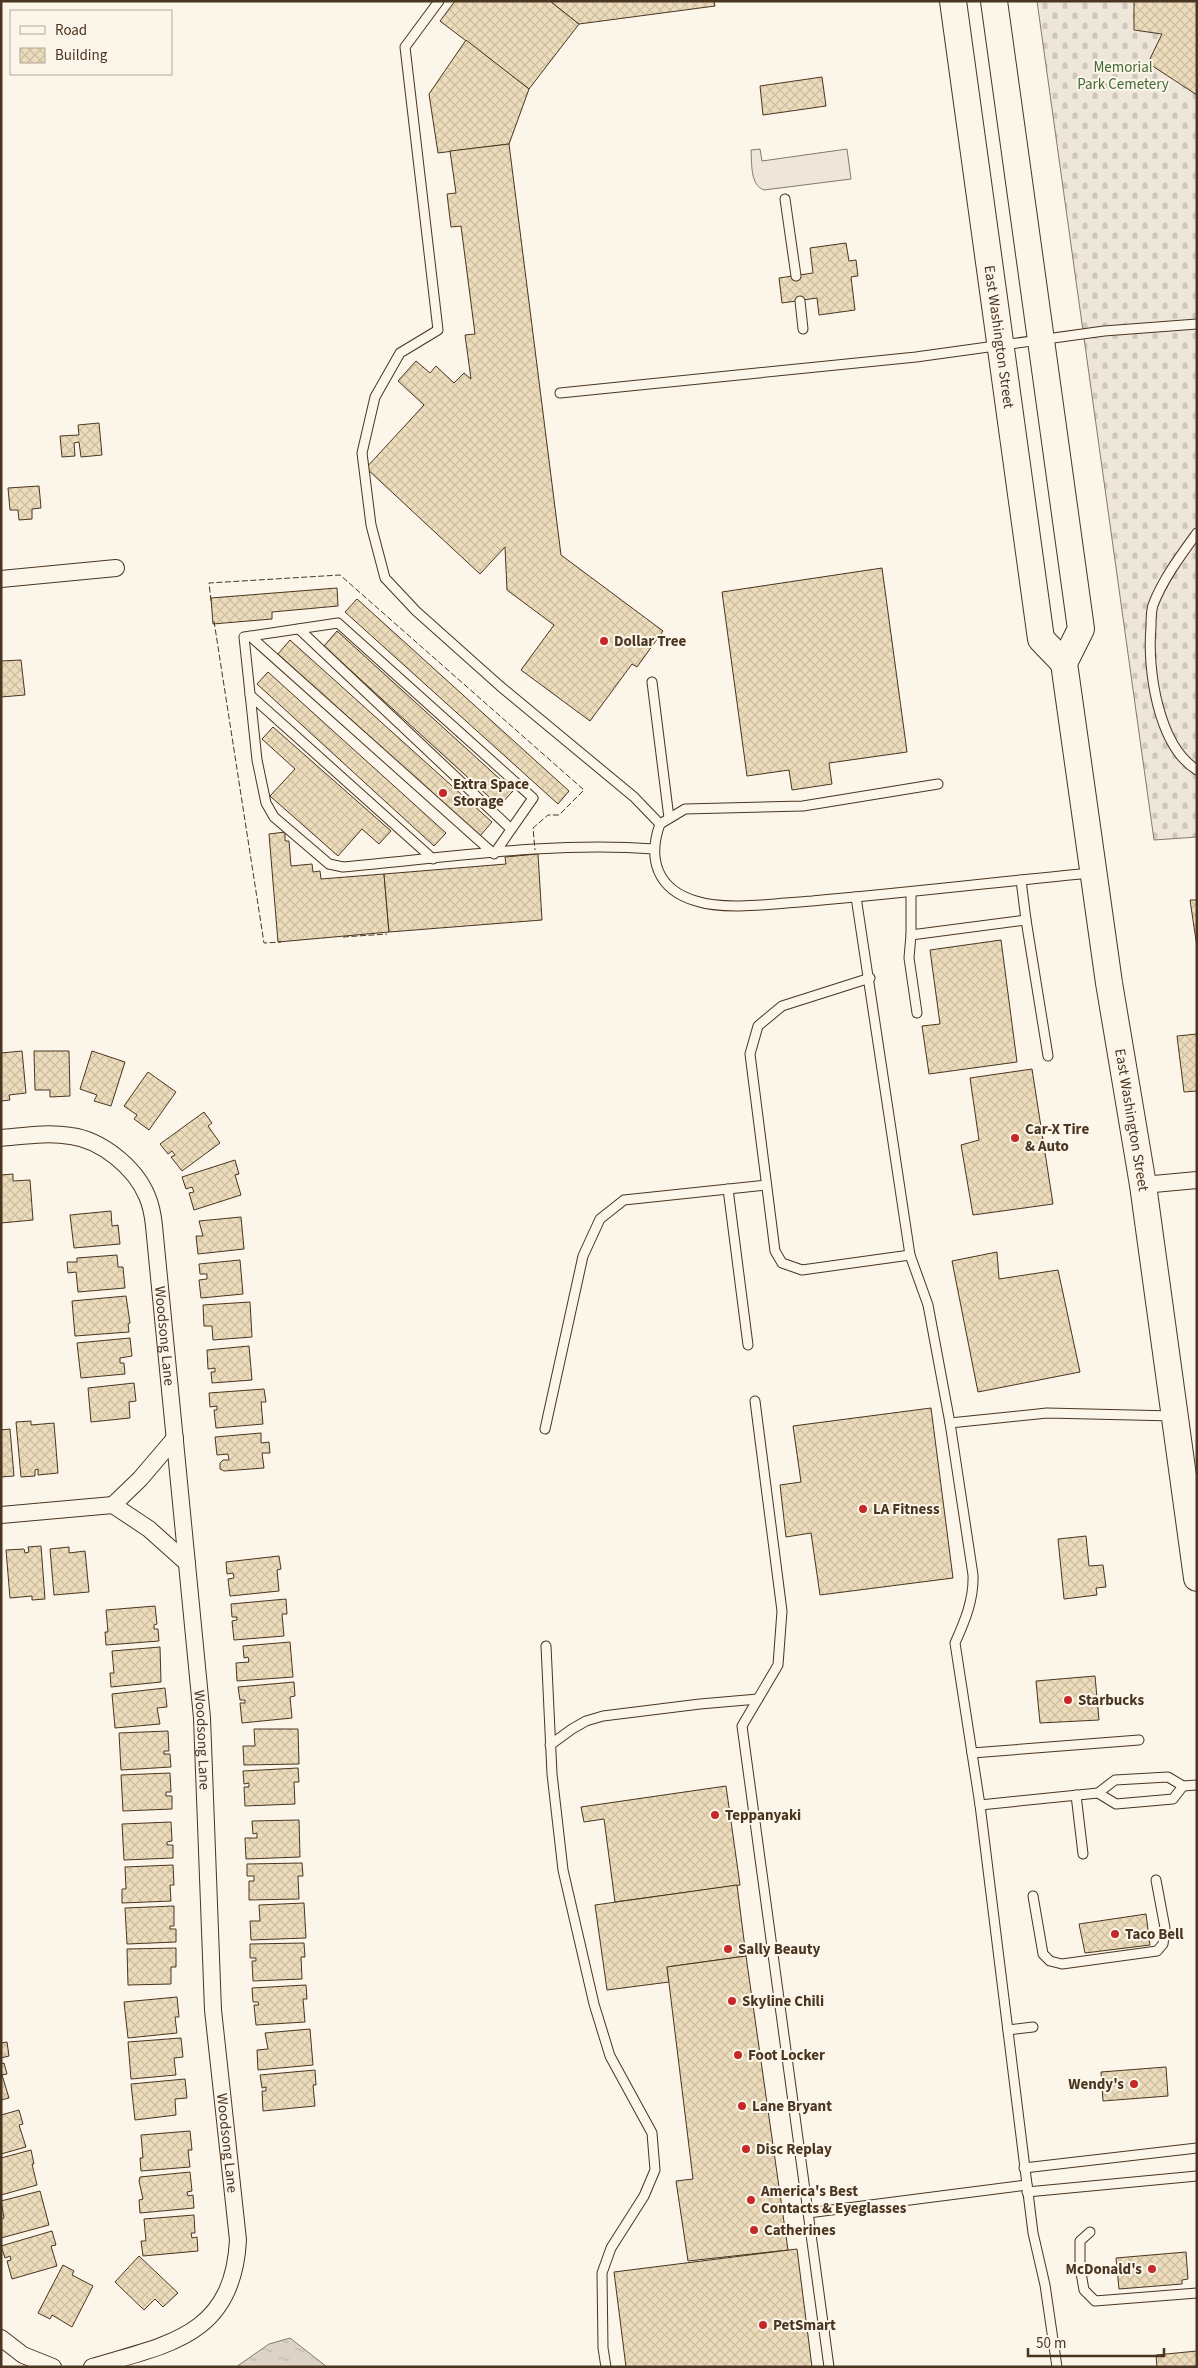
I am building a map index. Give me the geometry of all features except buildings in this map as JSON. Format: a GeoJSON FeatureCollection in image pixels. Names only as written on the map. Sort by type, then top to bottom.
{"type":"FeatureCollection","features":[{"type":"Feature","properties":{"kind":"main road","name":"East Washington Street"},"geometry":{"type":"LineString","coordinates":[[953,1],[1041,639],[1064,663],[1109,983],[1143,1185],[1197,1578]]}},
{"type":"Feature","properties":{"kind":"main road"},"geometry":{"type":"LineString","coordinates":[[994,1],[1081,629],[1064,663]]}},
{"type":"Feature","properties":{"kind":"street"},"geometry":{"type":"LineString","coordinates":[[1,579],[116,568]]}},
{"type":"Feature","properties":{"kind":"street","name":"Woodsong Lane"},"geometry":{"type":"LineString","coordinates":[[1,1138],[55,1134],[73,1136],[89,1141],[114,1156],[140,1183],[147,1195],[154,1226],[202,1718],[213,2010],[238,2240],[237,2263],[226,2296],[220,2306],[196,2329],[170,2344],[92,2367]]}},
{"type":"Feature","properties":{"kind":"street"},"geometry":{"type":"LineString","coordinates":[[1143,1185],[1197,1180]]}},
{"type":"Feature","properties":{"kind":"street"},"geometry":{"type":"LineString","coordinates":[[113,1505],[140,1479],[175,1438]]}},
{"type":"Feature","properties":{"kind":"street"},"geometry":{"type":"LineString","coordinates":[[1,1515],[113,1505],[150,1529],[187,1563]]}},
{"type":"Feature","properties":{"kind":"street"},"geometry":{"type":"LineString","coordinates":[[1,2338],[23,2355],[53,2367]]}},
{"type":"Feature","properties":{"kind":"lane"},"geometry":{"type":"LineString","coordinates":[[439,1],[405,48],[438,330],[400,354],[376,397],[362,453],[371,526],[385,578],[416,611],[500,686],[634,798],[660,824]]}},
{"type":"Feature","properties":{"kind":"lane"},"geometry":{"type":"LineString","coordinates":[[785,199],[796,276]]}},
{"type":"Feature","properties":{"kind":"lane"},"geometry":{"type":"LineString","coordinates":[[800,301],[803,329]]}},
{"type":"Feature","properties":{"kind":"lane"},"geometry":{"type":"LineString","coordinates":[[560,393],[916,357],[1104,332],[1197,324]]}},
{"type":"Feature","properties":{"kind":"lane"},"geometry":{"type":"LineString","coordinates":[[1197,533],[1170,571],[1152,606],[1148,652],[1156,701],[1170,739],[1191,767],[1197,770]]}},
{"type":"Feature","properties":{"kind":"lane"},"geometry":{"type":"LineString","coordinates":[[494,854],[533,798],[338,623],[244,637],[257,760],[266,803],[274,817],[329,864],[343,867],[608,845],[654,849]]}},
{"type":"Feature","properties":{"kind":"lane"},"geometry":{"type":"LineString","coordinates":[[299,629],[511,829]]}},
{"type":"Feature","properties":{"kind":"lane"},"geometry":{"type":"LineString","coordinates":[[250,636],[494,854]]}},
{"type":"Feature","properties":{"kind":"lane"},"geometry":{"type":"LineString","coordinates":[[652,682],[669,818]]}},
{"type":"Feature","properties":{"kind":"lane"},"geometry":{"type":"LineString","coordinates":[[250,695],[433,859]]}},
{"type":"Feature","properties":{"kind":"lane"},"geometry":{"type":"LineString","coordinates":[[938,784],[803,806],[685,809],[660,824],[654,849],[655,866],[665,882],[679,894],[694,901],[713,906],[856,897],[1093,873]]}},
{"type":"Feature","properties":{"kind":"lane"},"geometry":{"type":"LineString","coordinates":[[1021,880],[1048,1056]]}},
{"type":"Feature","properties":{"kind":"lane"},"geometry":{"type":"LineString","coordinates":[[911,892],[912,935],[908,958],[917,1013]]}},
{"type":"Feature","properties":{"kind":"lane"},"geometry":{"type":"LineString","coordinates":[[856,897],[870,978],[910,1255],[928,1305],[950,1423],[973,1575],[973,1588],[966,1618],[954,1643],[980,1805],[1024,2168],[1057,2367]]}},
{"type":"Feature","properties":{"kind":"lane"},"geometry":{"type":"LineString","coordinates":[[912,935],[1026,920]]}},
{"type":"Feature","properties":{"kind":"lane"},"geometry":{"type":"LineString","coordinates":[[870,978],[782,1006],[758,1026],[750,1054],[775,1251],[782,1263],[802,1270],[910,1255]]}},
{"type":"Feature","properties":{"kind":"lane"},"geometry":{"type":"LineString","coordinates":[[545,1429],[584,1256],[600,1219],[624,1200],[766,1184]]}},
{"type":"Feature","properties":{"kind":"lane"},"geometry":{"type":"LineString","coordinates":[[728,1189],[748,1345]]}},
{"type":"Feature","properties":{"kind":"lane"},"geometry":{"type":"LineString","coordinates":[[755,1401],[782,1611],[778,1665],[742,1726],[829,2367]]}},
{"type":"Feature","properties":{"kind":"lane"},"geometry":{"type":"LineString","coordinates":[[950,1423],[1047,1413],[1175,1416]]}},
{"type":"Feature","properties":{"kind":"lane"},"geometry":{"type":"LineString","coordinates":[[546,1646],[552,1774],[563,1870],[594,2004],[610,2056],[652,2133],[653,2142],[655,2170],[644,2196],[611,2248],[602,2273],[603,2348],[606,2367]]}},
{"type":"Feature","properties":{"kind":"lane"},"geometry":{"type":"LineString","coordinates":[[550,1745],[586,1721],[603,1716],[758,1699]]}},
{"type":"Feature","properties":{"kind":"lane"},"geometry":{"type":"LineString","coordinates":[[972,1753],[1139,1740]]}},
{"type":"Feature","properties":{"kind":"lane"},"geometry":{"type":"LineString","coordinates":[[980,1805],[1098,1793],[1115,1780],[1168,1777],[1183,1786],[1197,1785]]}},
{"type":"Feature","properties":{"kind":"lane"},"geometry":{"type":"LineString","coordinates":[[1098,1793],[1116,1804],[1173,1799],[1183,1786]]}},
{"type":"Feature","properties":{"kind":"lane"},"geometry":{"type":"LineString","coordinates":[[1076,1795],[1083,1854]]}},
{"type":"Feature","properties":{"kind":"lane"},"geometry":{"type":"LineString","coordinates":[[1033,1896],[1043,1954],[1050,1961],[1062,1964],[1156,1950],[1163,1944],[1165,1928],[1156,1880]]}},
{"type":"Feature","properties":{"kind":"lane"},"geometry":{"type":"LineString","coordinates":[[1008,2030],[1034,2027]]}},
{"type":"Feature","properties":{"kind":"lane"},"geometry":{"type":"LineString","coordinates":[[1024,2168],[1197,2148]]}},
{"type":"Feature","properties":{"kind":"lane"},"geometry":{"type":"LineString","coordinates":[[808,2213],[1027,2188],[1197,2176]]}},
{"type":"Feature","properties":{"kind":"lane"},"geometry":{"type":"LineString","coordinates":[[1090,2232],[1080,2241],[1079,2250],[1084,2290],[1095,2301],[1197,2293]]}},
{"type":"Feature","properties":{"kind":"green space","name":"Memorial Park Cemetery"},"geometry":{"type":"Polygon","coordinates":[[[1037,1],[1197,1],[1197,837],[1154,840],[1037,1]]]}},
{"type":"Feature","properties":{"kind":"green space"},"geometry":{"type":"Polygon","coordinates":[[[760,149],[762,161],[847,149],[851,179],[764,190],[756,184],[752,167],[751,150],[760,149]]]}},
{"type":"Feature","properties":{"kind":"water"},"geometry":{"type":"Polygon","coordinates":[[[290,2338],[327,2367],[236,2367],[269,2344],[290,2338]]]}},
{"type":"Feature","properties":{"kind":"fence"},"geometry":{"type":"LineString","coordinates":[[211,601],[209,583],[340,575],[584,790],[559,815],[548,815],[533,828],[535,850]]}},
{"type":"Feature","properties":{"kind":"fence"},"geometry":{"type":"LineString","coordinates":[[214,621],[264,943],[281,942]]}},
{"type":"Feature","properties":{"kind":"fence"},"geometry":{"type":"LineString","coordinates":[[343,937],[387,934]]}},
{"type":"Feature","properties":{"kind":"place","name":"Dollar Tree"},"geometry":{"type":"Point","coordinates":[604,641]}},
{"type":"Feature","properties":{"kind":"place","name":"Extra Space Storage"},"geometry":{"type":"Point","coordinates":[443,793]}},
{"type":"Feature","properties":{"kind":"place","name":"Car-X Tire & Auto"},"geometry":{"type":"Point","coordinates":[1015,1138]}},
{"type":"Feature","properties":{"kind":"place","name":"LA Fitness"},"geometry":{"type":"Point","coordinates":[863,1509]}},
{"type":"Feature","properties":{"kind":"place","name":"Starbucks"},"geometry":{"type":"Point","coordinates":[1068,1700]}},
{"type":"Feature","properties":{"kind":"place","name":"Teppanyaki"},"geometry":{"type":"Point","coordinates":[715,1815]}},
{"type":"Feature","properties":{"kind":"place","name":"Taco Bell"},"geometry":{"type":"Point","coordinates":[1115,1934]}},
{"type":"Feature","properties":{"kind":"place","name":"Sally Beauty"},"geometry":{"type":"Point","coordinates":[728,1949]}},
{"type":"Feature","properties":{"kind":"place","name":"Skyline Chili"},"geometry":{"type":"Point","coordinates":[732,2001]}},
{"type":"Feature","properties":{"kind":"place","name":"Foot Locker"},"geometry":{"type":"Point","coordinates":[738,2055]}},
{"type":"Feature","properties":{"kind":"place","name":"Wendy's"},"geometry":{"type":"Point","coordinates":[1134,2084]}},
{"type":"Feature","properties":{"kind":"place","name":"Lane Bryant"},"geometry":{"type":"Point","coordinates":[742,2106]}},
{"type":"Feature","properties":{"kind":"place","name":"Disc Replay"},"geometry":{"type":"Point","coordinates":[746,2149]}},
{"type":"Feature","properties":{"kind":"place","name":"America's Best Contacts & Eyeglasses"},"geometry":{"type":"Point","coordinates":[751,2200]}},
{"type":"Feature","properties":{"kind":"place","name":"Catherines"},"geometry":{"type":"Point","coordinates":[754,2230]}},
{"type":"Feature","properties":{"kind":"place","name":"McDonald's"},"geometry":{"type":"Point","coordinates":[1152,2269]}},
{"type":"Feature","properties":{"kind":"place","name":"PetSmart"},"geometry":{"type":"Point","coordinates":[763,2325]}}]}
